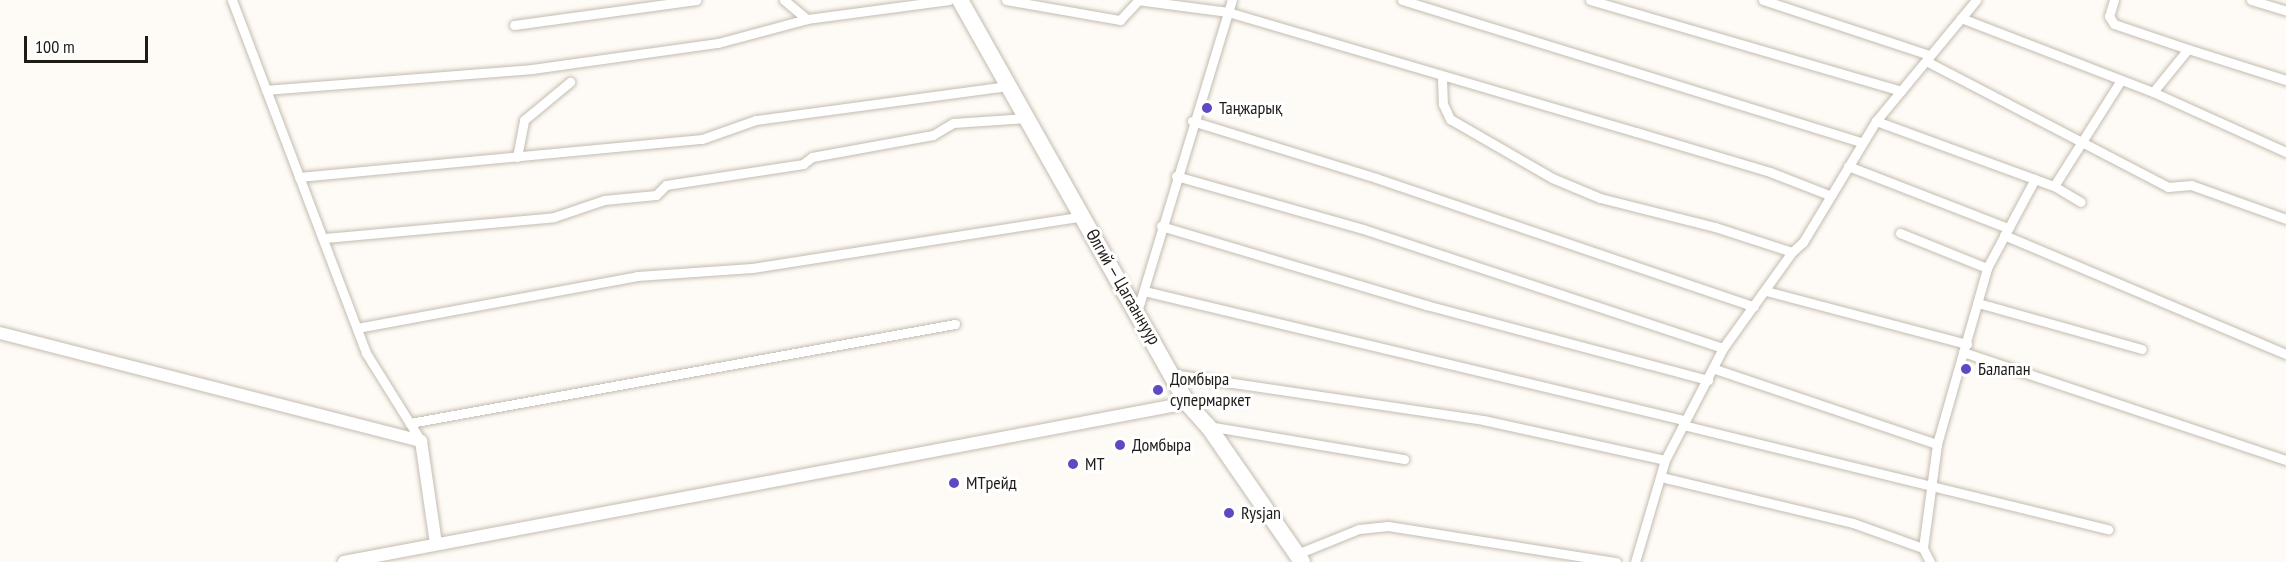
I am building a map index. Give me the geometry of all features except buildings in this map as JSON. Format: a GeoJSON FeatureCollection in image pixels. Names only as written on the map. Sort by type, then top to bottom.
{"type":"FeatureCollection","features":[{"type":"Feature","properties":{"kind":"highway","name":"Өлгий — Цагааннуур"},"geometry":{"type":"LineString","coordinates":[[960,0],[1187,403],[1208,426],[1300,558]]}},
{"type":"Feature","properties":{"kind":"street"},"geometry":{"type":"LineString","coordinates":[[232,0],[366,353],[421,441],[436,544]]}},
{"type":"Feature","properties":{"kind":"street"},"geometry":{"type":"LineString","coordinates":[[514,25],[696,0]]}},
{"type":"Feature","properties":{"kind":"street"},"geometry":{"type":"LineString","coordinates":[[784,0],[807,19]]}},
{"type":"Feature","properties":{"kind":"street"},"geometry":{"type":"LineString","coordinates":[[266,90],[532,69],[718,43],[807,19],[950,0]]}},
{"type":"Feature","properties":{"kind":"street"},"geometry":{"type":"LineString","coordinates":[[1006,0],[1119,20],[1138,0],[1228,12],[1442,78],[1659,138],[1829,195]]}},
{"type":"Feature","properties":{"kind":"street"},"geometry":{"type":"LineString","coordinates":[[1137,312],[1192,121],[1232,0]]}},
{"type":"Feature","properties":{"kind":"street"},"geometry":{"type":"LineString","coordinates":[[1402,0],[1862,142]]}},
{"type":"Feature","properties":{"kind":"street"},"geometry":{"type":"LineString","coordinates":[[1590,0],[1901,91]]}},
{"type":"Feature","properties":{"kind":"street"},"geometry":{"type":"LineString","coordinates":[[1763,0],[1928,58],[2168,187],[2191,186],[2286,219]]}},
{"type":"Feature","properties":{"kind":"street"},"geometry":{"type":"LineString","coordinates":[[2114,0],[2109,16],[2114,24],[2286,80]]}},
{"type":"Feature","properties":{"kind":"street"},"geometry":{"type":"LineString","coordinates":[[2251,0],[2286,11]]}},
{"type":"Feature","properties":{"kind":"street"},"geometry":{"type":"LineString","coordinates":[[1635,562],[1665,460],[1683,423],[1715,369],[1723,348],[1792,252],[1803,242],[1829,195],[1876,121],[1961,18],[1971,1]]}},
{"type":"Feature","properties":{"kind":"street"},"geometry":{"type":"LineString","coordinates":[[1961,18],[2153,92],[2286,152]]}},
{"type":"Feature","properties":{"kind":"street"},"geometry":{"type":"LineString","coordinates":[[2153,92],[2188,49]]}},
{"type":"Feature","properties":{"kind":"street"},"geometry":{"type":"LineString","coordinates":[[1442,78],[1443,104],[1450,119],[1552,178],[1600,198],[1715,227],[1792,252]]}},
{"type":"Feature","properties":{"kind":"street"},"geometry":{"type":"LineString","coordinates":[[2054,186],[2121,80]]}},
{"type":"Feature","properties":{"kind":"street"},"geometry":{"type":"LineString","coordinates":[[517,157],[524,120],[570,82]]}},
{"type":"Feature","properties":{"kind":"street"},"geometry":{"type":"LineString","coordinates":[[299,177],[702,139],[756,120],[1009,86]]}},
{"type":"Feature","properties":{"kind":"street"},"geometry":{"type":"LineString","coordinates":[[324,238],[554,218],[604,200],[656,195],[666,186],[803,164],[812,157],[933,135],[952,123],[1027,118]]}},
{"type":"Feature","properties":{"kind":"street"},"geometry":{"type":"LineString","coordinates":[[1192,121],[1376,178],[1754,307]]}},
{"type":"Feature","properties":{"kind":"street"},"geometry":{"type":"LineString","coordinates":[[1876,121],[2054,186],[2081,202]]}},
{"type":"Feature","properties":{"kind":"street"},"geometry":{"type":"LineString","coordinates":[[1848,166],[2286,354]]}},
{"type":"Feature","properties":{"kind":"street"},"geometry":{"type":"LineString","coordinates":[[1176,176],[1363,229],[1723,348]]}},
{"type":"Feature","properties":{"kind":"street"},"geometry":{"type":"LineString","coordinates":[[1923,548],[1937,444],[1987,267],[2035,179]]}},
{"type":"Feature","properties":{"kind":"street"},"geometry":{"type":"LineString","coordinates":[[357,328],[637,276],[752,268],[1083,216]]}},
{"type":"Feature","properties":{"kind":"street"},"geometry":{"type":"LineString","coordinates":[[1161,226],[1426,305],[1708,380]]}},
{"type":"Feature","properties":{"kind":"street"},"geometry":{"type":"LineString","coordinates":[[1900,233],[1987,267]]}},
{"type":"Feature","properties":{"kind":"street"},"geometry":{"type":"LineString","coordinates":[[1144,291],[1683,423],[1931,489],[2108,529]]}},
{"type":"Feature","properties":{"kind":"street"},"geometry":{"type":"LineString","coordinates":[[1766,291],[1965,348],[2286,460]]}},
{"type":"Feature","properties":{"kind":"street"},"geometry":{"type":"LineString","coordinates":[[1978,303],[2142,349]]}},
{"type":"Feature","properties":{"kind":"street"},"geometry":{"type":"LineString","coordinates":[[410,423],[956,324]]}},
{"type":"Feature","properties":{"kind":"street"},"geometry":{"type":"LineString","coordinates":[[0,333],[421,441]]}},
{"type":"Feature","properties":{"kind":"street"},"geometry":{"type":"LineString","coordinates":[[1715,369],[1937,444]]}},
{"type":"Feature","properties":{"kind":"street"},"geometry":{"type":"LineString","coordinates":[[1172,374],[1483,420],[1665,460]]}},
{"type":"Feature","properties":{"kind":"street"},"geometry":{"type":"LineString","coordinates":[[344,562],[1187,403]]}},
{"type":"Feature","properties":{"kind":"street"},"geometry":{"type":"LineString","coordinates":[[1208,426],[1404,459]]}},
{"type":"Feature","properties":{"kind":"street"},"geometry":{"type":"LineString","coordinates":[[1660,477],[1853,523],[1923,548],[1932,562]]}},
{"type":"Feature","properties":{"kind":"street"},"geometry":{"type":"LineString","coordinates":[[1300,558],[1359,529],[1388,526],[1616,562]]}},
{"type":"Feature","properties":{"kind":"place","name":"Таңжарық"},"geometry":{"type":"Point","coordinates":[1207,108]}},
{"type":"Feature","properties":{"kind":"place","name":"Балапан"},"geometry":{"type":"Point","coordinates":[1966,369]}},
{"type":"Feature","properties":{"kind":"place","name":"Домбыра супермаркет"},"geometry":{"type":"Point","coordinates":[1158,390]}},
{"type":"Feature","properties":{"kind":"place","name":"Домбыра"},"geometry":{"type":"Point","coordinates":[1120,445]}},
{"type":"Feature","properties":{"kind":"place","name":"МТ"},"geometry":{"type":"Point","coordinates":[1073,464]}},
{"type":"Feature","properties":{"kind":"place","name":"MTрейд"},"geometry":{"type":"Point","coordinates":[954,483]}},
{"type":"Feature","properties":{"kind":"place","name":"Rysjan"},"geometry":{"type":"Point","coordinates":[1229,513]}}]}
